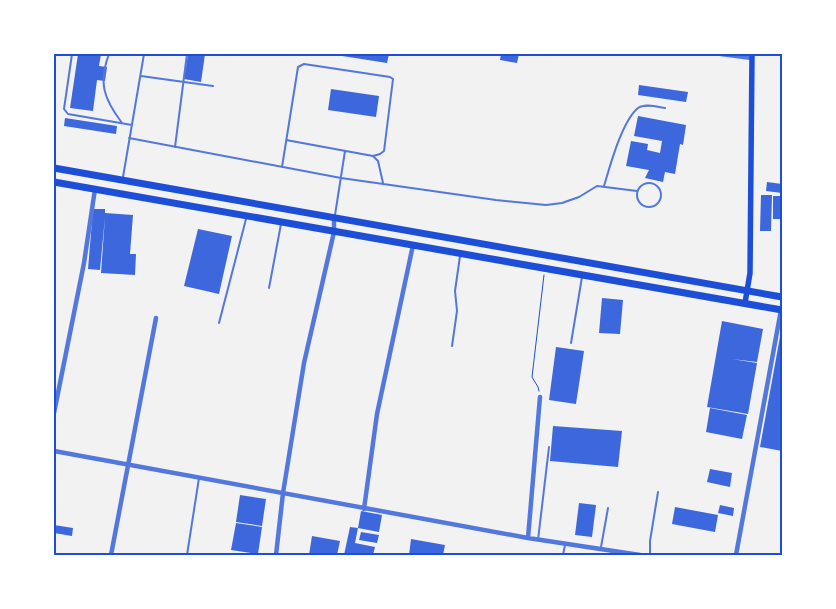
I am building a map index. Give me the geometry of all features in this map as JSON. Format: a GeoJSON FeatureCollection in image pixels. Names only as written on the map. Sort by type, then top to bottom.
{"type":"FeatureCollection","features":[{"type":"Feature","properties":{"kind":"main road"},"geometry":{"type":"LineString","coordinates":[[745,303],[750,273],[752,56]]}},
{"type":"Feature","properties":{"kind":"main road"},"geometry":{"type":"LineString","coordinates":[[54,168],[782,297]]}},
{"type":"Feature","properties":{"kind":"main road"},"geometry":{"type":"LineString","coordinates":[[54,182],[782,310]]}},
{"type":"Feature","properties":{"kind":"street"},"geometry":{"type":"LineString","coordinates":[[721,54],[752,56]]}},
{"type":"Feature","properties":{"kind":"street"},"geometry":{"type":"LineString","coordinates":[[54,412],[84,263],[95,189]]}},
{"type":"Feature","properties":{"kind":"street"},"geometry":{"type":"LineString","coordinates":[[276,555],[283,494],[304,363],[334,232],[334,218]]}},
{"type":"Feature","properties":{"kind":"street"},"geometry":{"type":"LineString","coordinates":[[364,508],[378,414],[413,245]]}},
{"type":"Feature","properties":{"kind":"street"},"geometry":{"type":"LineString","coordinates":[[736,555],[782,310]]}},
{"type":"Feature","properties":{"kind":"street"},"geometry":{"type":"LineString","coordinates":[[111,555],[156,318]]}},
{"type":"Feature","properties":{"kind":"street"},"geometry":{"type":"LineString","coordinates":[[528,538],[540,397]]}},
{"type":"Feature","properties":{"kind":"street"},"geometry":{"type":"LineString","coordinates":[[54,451],[538,540],[640,555]]}},
{"type":"Feature","properties":{"kind":"lane"},"geometry":{"type":"LineString","coordinates":[[72,54],[64,109],[68,114],[132,125]]}},
{"type":"Feature","properties":{"kind":"lane"},"geometry":{"type":"LineString","coordinates":[[109,54],[102,82],[106,98],[122,123]]}},
{"type":"Feature","properties":{"kind":"lane"},"geometry":{"type":"LineString","coordinates":[[122,180],[144,54]]}},
{"type":"Feature","properties":{"kind":"lane"},"geometry":{"type":"LineString","coordinates":[[174,147],[187,54]]}},
{"type":"Feature","properties":{"kind":"lane"},"geometry":{"type":"LineString","coordinates":[[282,167],[286,140],[298,67],[300,65],[304,64],[393,79],[394,84],[384,151],[380,154],[373,156],[286,140]]}},
{"type":"Feature","properties":{"kind":"lane"},"geometry":{"type":"LineString","coordinates":[[140,76],[213,86]]}},
{"type":"Feature","properties":{"kind":"lane"},"geometry":{"type":"LineString","coordinates":[[604,186],[626,123],[638,108],[645,105],[665,108]]}},
{"type":"Feature","properties":{"kind":"lane"},"geometry":{"type":"LineString","coordinates":[[129,138],[341,178],[496,200],[546,205],[562,203],[579,197],[596,186],[637,191]]}},
{"type":"Feature","properties":{"kind":"lane"},"geometry":{"type":"LineString","coordinates":[[334,218],[346,151]]}},
{"type":"Feature","properties":{"kind":"lane"},"geometry":{"type":"LineString","coordinates":[[373,156],[378,161],[383,184]]}},
{"type":"Feature","properties":{"kind":"lane"},"geometry":{"type":"LineString","coordinates":[[646,183],[654,183],[661,192],[661,200],[651,208],[643,206],[637,200],[637,191],[646,183]]}},
{"type":"Feature","properties":{"kind":"lane"},"geometry":{"type":"LineString","coordinates":[[219,323],[247,216]]}},
{"type":"Feature","properties":{"kind":"lane"},"geometry":{"type":"LineString","coordinates":[[269,288],[282,222]]}},
{"type":"Feature","properties":{"kind":"lane"},"geometry":{"type":"LineString","coordinates":[[452,346],[457,312],[455,291],[460,253]]}},
{"type":"Feature","properties":{"kind":"lane"},"geometry":{"type":"LineString","coordinates":[[571,343],[583,275]]}},
{"type":"Feature","properties":{"kind":"lane"},"geometry":{"type":"LineString","coordinates":[[538,540],[549,447]]}},
{"type":"Feature","properties":{"kind":"lane"},"geometry":{"type":"LineString","coordinates":[[187,555],[199,478]]}},
{"type":"Feature","properties":{"kind":"lane"},"geometry":{"type":"LineString","coordinates":[[650,555],[658,492]]}},
{"type":"Feature","properties":{"kind":"lane"},"geometry":{"type":"LineString","coordinates":[[600,549],[608,508]]}},
{"type":"Feature","properties":{"kind":"lane"},"geometry":{"type":"LineString","coordinates":[[563,555],[565,544]]}},
{"type":"Feature","properties":{"kind":"path"},"geometry":{"type":"LineString","coordinates":[[540,397],[538,387],[532,378],[544,268]]}},
{"type":"Feature","properties":{"kind":"building"},"geometry":{"type":"Polygon","coordinates":[[[78,54],[101,54],[99,66],[107,67],[105,81],[97,80],[93,111],[70,108],[78,54]]]}},
{"type":"Feature","properties":{"kind":"building"},"geometry":{"type":"Polygon","coordinates":[[[188,54],[205,54],[201,82],[184,79],[188,54]]]}},
{"type":"Feature","properties":{"kind":"building"},"geometry":{"type":"Polygon","coordinates":[[[337,54],[389,54],[387,63],[337,54]]]}},
{"type":"Feature","properties":{"kind":"building"},"geometry":{"type":"Polygon","coordinates":[[[501,54],[519,54],[517,63],[500,60],[501,54]]]}},
{"type":"Feature","properties":{"kind":"building"},"geometry":{"type":"Polygon","coordinates":[[[639,85],[688,92],[686,102],[638,95],[639,85]]]}},
{"type":"Feature","properties":{"kind":"building"},"geometry":{"type":"Polygon","coordinates":[[[331,89],[379,96],[376,117],[328,110],[331,89]]]}},
{"type":"Feature","properties":{"kind":"building"},"geometry":{"type":"Polygon","coordinates":[[[638,116],[686,125],[683,145],[680,144],[675,174],[665,172],[663,182],[645,178],[649,170],[626,166],[631,141],[648,144],[647,150],[660,153],[662,141],[634,136],[638,116]]]}},
{"type":"Feature","properties":{"kind":"building"},"geometry":{"type":"Polygon","coordinates":[[[65,118],[117,126],[116,134],[64,126],[65,118]]]}},
{"type":"Feature","properties":{"kind":"building"},"geometry":{"type":"Polygon","coordinates":[[[767,182],[782,184],[782,193],[766,191],[767,182]]]}},
{"type":"Feature","properties":{"kind":"building"},"geometry":{"type":"Polygon","coordinates":[[[761,195],[772,195],[771,231],[760,231],[761,195]]]}},
{"type":"Feature","properties":{"kind":"building"},"geometry":{"type":"Polygon","coordinates":[[[773,196],[782,196],[782,219],[773,219],[773,196]]]}},
{"type":"Feature","properties":{"kind":"building"},"geometry":{"type":"Polygon","coordinates":[[[93,209],[105,209],[105,213],[133,215],[130,254],[136,254],[135,275],[101,273],[105,217],[100,270],[88,269],[93,209]]]}},
{"type":"Feature","properties":{"kind":"building"},"geometry":{"type":"Polygon","coordinates":[[[198,229],[232,236],[219,294],[184,286],[198,229]]]}},
{"type":"Feature","properties":{"kind":"building"},"geometry":{"type":"Polygon","coordinates":[[[602,298],[623,300],[620,334],[599,333],[602,298]]]}},
{"type":"Feature","properties":{"kind":"building"},"geometry":{"type":"Polygon","coordinates":[[[722,321],[763,329],[757,362],[732,359],[757,363],[748,414],[707,407],[722,321]]]}},
{"type":"Feature","properties":{"kind":"building"},"geometry":{"type":"Polygon","coordinates":[[[782,331],[782,451],[760,447],[782,331]]]}},
{"type":"Feature","properties":{"kind":"building"},"geometry":{"type":"Polygon","coordinates":[[[556,347],[584,351],[576,404],[549,400],[556,347]]]}},
{"type":"Feature","properties":{"kind":"building"},"geometry":{"type":"Polygon","coordinates":[[[710,408],[747,415],[742,439],[706,432],[710,408]]]}},
{"type":"Feature","properties":{"kind":"building"},"geometry":{"type":"Polygon","coordinates":[[[553,426],[622,431],[618,467],[550,461],[553,426]]]}},
{"type":"Feature","properties":{"kind":"building"},"geometry":{"type":"Polygon","coordinates":[[[710,469],[732,473],[730,487],[707,482],[710,469]]]}},
{"type":"Feature","properties":{"kind":"building"},"geometry":{"type":"Polygon","coordinates":[[[240,495],[266,499],[262,526],[236,522],[240,495]]]}},
{"type":"Feature","properties":{"kind":"building"},"geometry":{"type":"Polygon","coordinates":[[[579,503],[596,505],[592,537],[575,535],[579,503]]]}},
{"type":"Feature","properties":{"kind":"building"},"geometry":{"type":"Polygon","coordinates":[[[720,505],[734,508],[733,516],[718,513],[720,505]]]}},
{"type":"Feature","properties":{"kind":"building"},"geometry":{"type":"Polygon","coordinates":[[[675,507],[718,515],[715,532],[672,524],[675,507]]]}},
{"type":"Feature","properties":{"kind":"building"},"geometry":{"type":"Polygon","coordinates":[[[361,511],[382,515],[379,532],[358,528],[361,511]]]}},
{"type":"Feature","properties":{"kind":"building"},"geometry":{"type":"Polygon","coordinates":[[[236,523],[262,527],[258,554],[231,550],[236,523]]]}},
{"type":"Feature","properties":{"kind":"building"},"geometry":{"type":"Polygon","coordinates":[[[54,525],[73,528],[72,536],[54,533],[54,525]]]}},
{"type":"Feature","properties":{"kind":"building"},"geometry":{"type":"Polygon","coordinates":[[[350,527],[358,528],[355,543],[375,547],[373,555],[344,555],[350,527]]]}},
{"type":"Feature","properties":{"kind":"building"},"geometry":{"type":"Polygon","coordinates":[[[361,532],[379,535],[377,543],[359,540],[361,532]]]}},
{"type":"Feature","properties":{"kind":"building"},"geometry":{"type":"Polygon","coordinates":[[[312,536],[340,541],[337,555],[309,555],[312,536]]]}},
{"type":"Feature","properties":{"kind":"building"},"geometry":{"type":"Polygon","coordinates":[[[411,539],[445,545],[443,555],[409,555],[411,539]]]}}]}
